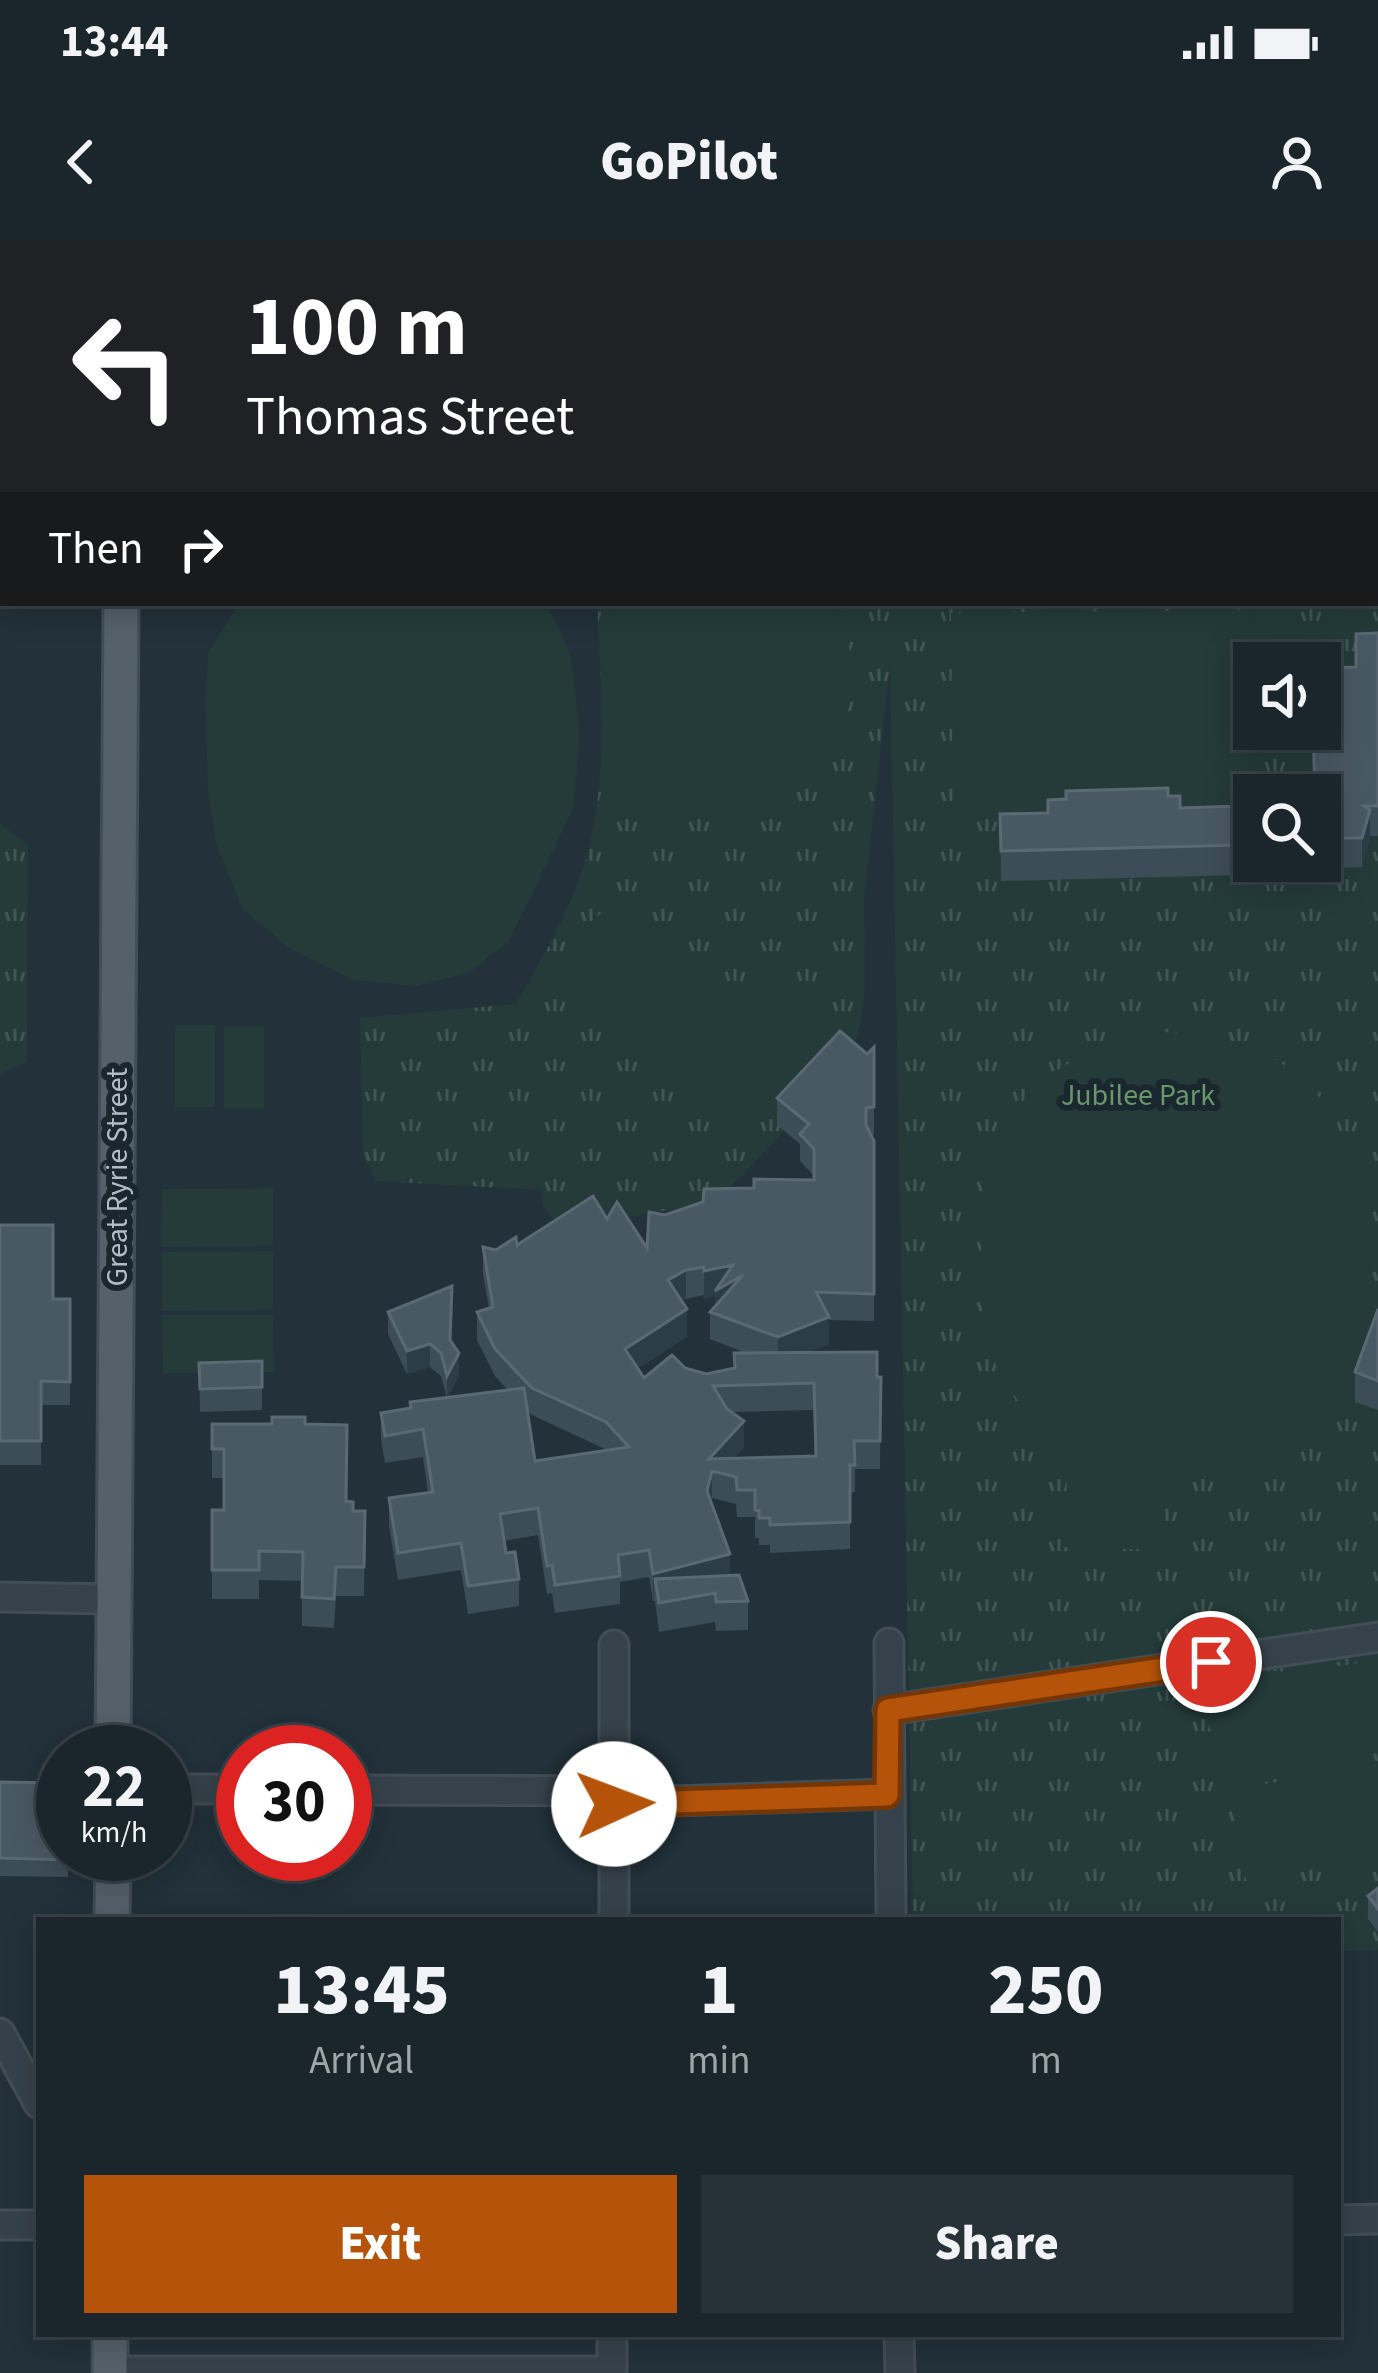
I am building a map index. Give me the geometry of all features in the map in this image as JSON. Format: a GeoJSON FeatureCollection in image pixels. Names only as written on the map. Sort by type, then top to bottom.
{"type":"FeatureCollection","features":[{"type":"Feature","properties":{"kind":"main road","name":"Great Ryrie Street"},"geometry":{"type":"LineString","coordinates":[[113,1725],[121,606]]}},
{"type":"Feature","properties":{"kind":"main road"},"geometry":{"type":"LineString","coordinates":[[112,1917],[113,1881]]}},
{"type":"Feature","properties":{"kind":"main road"},"geometry":{"type":"LineString","coordinates":[[110,2337],[110,2372]]}},
{"type":"Feature","properties":{"kind":"street"},"geometry":{"type":"LineString","coordinates":[[0,1597],[113,1599]]}},
{"type":"Feature","properties":{"kind":"street"},"geometry":{"type":"LineString","coordinates":[[888,1710],[1378,1637]]}},
{"type":"Feature","properties":{"kind":"street"},"geometry":{"type":"LineString","coordinates":[[889,1643],[891,1917]]}},
{"type":"Feature","properties":{"kind":"street"},"geometry":{"type":"LineString","coordinates":[[614,1645],[614,1917]]}},
{"type":"Feature","properties":{"kind":"street"},"geometry":{"type":"LineString","coordinates":[[372,1791],[614,1797],[887,1795]]}},
{"type":"Feature","properties":{"kind":"street"},"geometry":{"type":"LineString","coordinates":[[0,2033],[36,2099]]}},
{"type":"Feature","properties":{"kind":"street"},"geometry":{"type":"LineString","coordinates":[[1341,2220],[1378,2219]]}},
{"type":"Feature","properties":{"kind":"street"},"geometry":{"type":"LineString","coordinates":[[0,2225],[36,2225]]}},
{"type":"Feature","properties":{"kind":"street"},"geometry":{"type":"LineString","coordinates":[[110,2372],[612,2372],[612,2337]]}},
{"type":"Feature","properties":{"kind":"street"},"geometry":{"type":"LineString","coordinates":[[899,2337],[900,2373]]}},
{"type":"Feature","properties":{"kind":"green space"},"geometry":{"type":"Polygon","coordinates":[[[238,606],[548,606],[571,655],[580,737],[573,809],[509,941],[470,972],[416,986],[353,980],[292,950],[243,910],[216,844],[208,792],[208,653],[238,606]]]}},
{"type":"Feature","properties":{"kind":"green space","name":"Jubilee Park"},"geometry":{"type":"Polygon","coordinates":[[[597,606],[1378,606],[1378,1950],[1341,1951],[1341,1917],[913,1917],[890,664],[864,900],[861,1021],[849,1060],[740,1178],[710,1203],[611,1220],[558,1223],[545,1208],[543,1190],[377,1181],[363,1157],[360,1018],[516,1004],[571,901],[587,857],[601,749],[597,606]]]}},
{"type":"Feature","properties":{"kind":"green space"},"geometry":{"type":"Polygon","coordinates":[[[608,606],[842,606],[842,612],[835,613],[848,642],[851,699],[827,747],[806,765],[779,777],[748,782],[748,803],[612,803],[608,606]]]}},
{"type":"Feature","properties":{"kind":"green space"},"geometry":{"type":"Polygon","coordinates":[[[1251,610],[1251,642],[1233,642],[1233,750],[1252,750],[1252,774],[1233,774],[1233,803],[953,806],[951,613],[1251,610]]]}},
{"type":"Feature","properties":{"kind":"green space"},"geometry":{"type":"Polygon","coordinates":[[[0,824],[28,845],[27,1061],[0,1074],[0,824]]]}},
{"type":"Feature","properties":{"kind":"green space"},"geometry":{"type":"Polygon","coordinates":[[[621,892],[739,1007],[772,973],[831,1027],[731,1131],[555,960],[621,892]]]}},
{"type":"Feature","properties":{"kind":"green space"},"geometry":{"type":"Polygon","coordinates":[[[175,1025],[215,1025],[215,1107],[175,1107],[175,1025]]]}},
{"type":"Feature","properties":{"kind":"green space"},"geometry":{"type":"Polygon","coordinates":[[[224,1026],[264,1026],[264,1108],[224,1108],[224,1026]]]}},
{"type":"Feature","properties":{"kind":"green space"},"geometry":{"type":"Polygon","coordinates":[[[1158,1032],[1210,1037],[1254,1049],[1289,1069],[1318,1096],[1340,1129],[1365,1214],[1366,1326],[1348,1385],[1307,1434],[1250,1464],[1209,1475],[1165,1479],[1162,1550],[1063,1547],[1069,1447],[1042,1425],[1006,1383],[987,1338],[981,1282],[984,1186],[998,1138],[1031,1092],[1076,1059],[1158,1032]]]}},
{"type":"Feature","properties":{"kind":"green space"},"geometry":{"type":"Polygon","coordinates":[[[273,1188],[273,1246],[161,1247],[162,1189],[273,1188]]]}},
{"type":"Feature","properties":{"kind":"green space"},"geometry":{"type":"Polygon","coordinates":[[[273,1251],[273,1310],[162,1311],[162,1252],[273,1251]]]}},
{"type":"Feature","properties":{"kind":"green space"},"geometry":{"type":"Polygon","coordinates":[[[162,1315],[273,1315],[274,1372],[163,1373],[162,1315]]]}},
{"type":"Feature","properties":{"kind":"green space"},"geometry":{"type":"Polygon","coordinates":[[[1378,1660],[1378,1753],[1218,1777],[1203,1686],[1378,1660]]]}},
{"type":"Feature","properties":{"kind":"green space"},"geometry":{"type":"Polygon","coordinates":[[[1378,1767],[1378,1859],[1246,1880],[1231,1789],[1378,1767]]]}},
{"type":"Feature","properties":{"kind":"building"},"geometry":{"type":"Polygon","coordinates":[[[1378,633],[1378,806],[1364,806],[1370,810],[1362,838],[1341,838],[1341,774],[1314,774],[1314,750],[1341,750],[1341,667],[1356,667],[1356,634],[1378,633]]]}},
{"type":"Feature","properties":{"kind":"building"},"geometry":{"type":"Polygon","coordinates":[[[1168,788],[1168,796],[1180,796],[1180,808],[1233,806],[1233,845],[1001,851],[1000,814],[1048,813],[1048,800],[1066,799],[1066,791],[1168,788]]]}},
{"type":"Feature","properties":{"kind":"building"},"geometry":{"type":"Polygon","coordinates":[[[840,1031],[867,1054],[874,1047],[874,1107],[866,1108],[866,1125],[874,1141],[874,1294],[816,1292],[829,1317],[778,1337],[710,1312],[743,1275],[715,1291],[733,1265],[686,1270],[668,1280],[687,1309],[625,1349],[644,1378],[672,1355],[685,1368],[706,1374],[735,1368],[734,1353],[877,1352],[880,1441],[854,1441],[850,1522],[770,1525],[770,1518],[759,1518],[755,1510],[755,1490],[737,1490],[736,1477],[712,1471],[707,1491],[730,1554],[653,1574],[649,1550],[618,1555],[620,1576],[555,1585],[552,1565],[547,1566],[538,1508],[500,1514],[506,1553],[515,1552],[519,1579],[468,1586],[461,1543],[398,1553],[389,1498],[433,1492],[423,1429],[385,1436],[381,1413],[411,1408],[410,1402],[524,1388],[535,1461],[629,1447],[606,1422],[532,1388],[495,1349],[477,1312],[493,1307],[483,1247],[496,1250],[516,1237],[517,1245],[593,1196],[607,1219],[617,1202],[647,1248],[649,1212],[665,1215],[703,1202],[704,1189],[754,1188],[754,1179],[814,1180],[814,1149],[800,1134],[809,1124],[777,1098],[840,1031]],[[814,1383],[713,1386],[727,1409],[744,1421],[709,1459],[816,1456],[814,1383]]]}},
{"type":"Feature","properties":{"kind":"building"},"geometry":{"type":"Polygon","coordinates":[[[0,1225],[53,1225],[53,1299],[70,1299],[70,1382],[41,1381],[41,1441],[0,1441],[0,1225]]]}},
{"type":"Feature","properties":{"kind":"building"},"geometry":{"type":"Polygon","coordinates":[[[452,1286],[450,1340],[459,1353],[447,1376],[441,1353],[430,1344],[407,1351],[388,1312],[452,1286]]]}},
{"type":"Feature","properties":{"kind":"building"},"geometry":{"type":"Polygon","coordinates":[[[1378,1309],[1378,1381],[1355,1372],[1378,1309]]]}},
{"type":"Feature","properties":{"kind":"building"},"geometry":{"type":"Polygon","coordinates":[[[262,1361],[262,1387],[200,1389],[199,1363],[262,1361]]]}},
{"type":"Feature","properties":{"kind":"building"},"geometry":{"type":"Polygon","coordinates":[[[272,1417],[347,1425],[346,1501],[353,1502],[353,1511],[365,1511],[364,1567],[336,1567],[334,1599],[302,1597],[303,1552],[259,1551],[259,1570],[212,1570],[212,1510],[224,1510],[224,1449],[212,1449],[212,1424],[272,1424],[272,1417]]]}},
{"type":"Feature","properties":{"kind":"building"},"geometry":{"type":"Polygon","coordinates":[[[739,1575],[748,1601],[716,1602],[715,1593],[659,1603],[655,1579],[739,1575]]]}},
{"type":"Feature","properties":{"kind":"building"},"geometry":{"type":"Polygon","coordinates":[[[0,1782],[36,1783],[36,1859],[0,1858],[0,1782]]]}},
{"type":"Feature","properties":{"kind":"building"},"geometry":{"type":"Polygon","coordinates":[[[1378,1888],[1378,1909],[1368,1896],[1378,1888]]]}},
{"type":"Feature","properties":{"kind":"route"},"geometry":{"type":"LineString","coordinates":[[614,1804],[887,1795],[888,1710],[1211,1662]]}}]}
